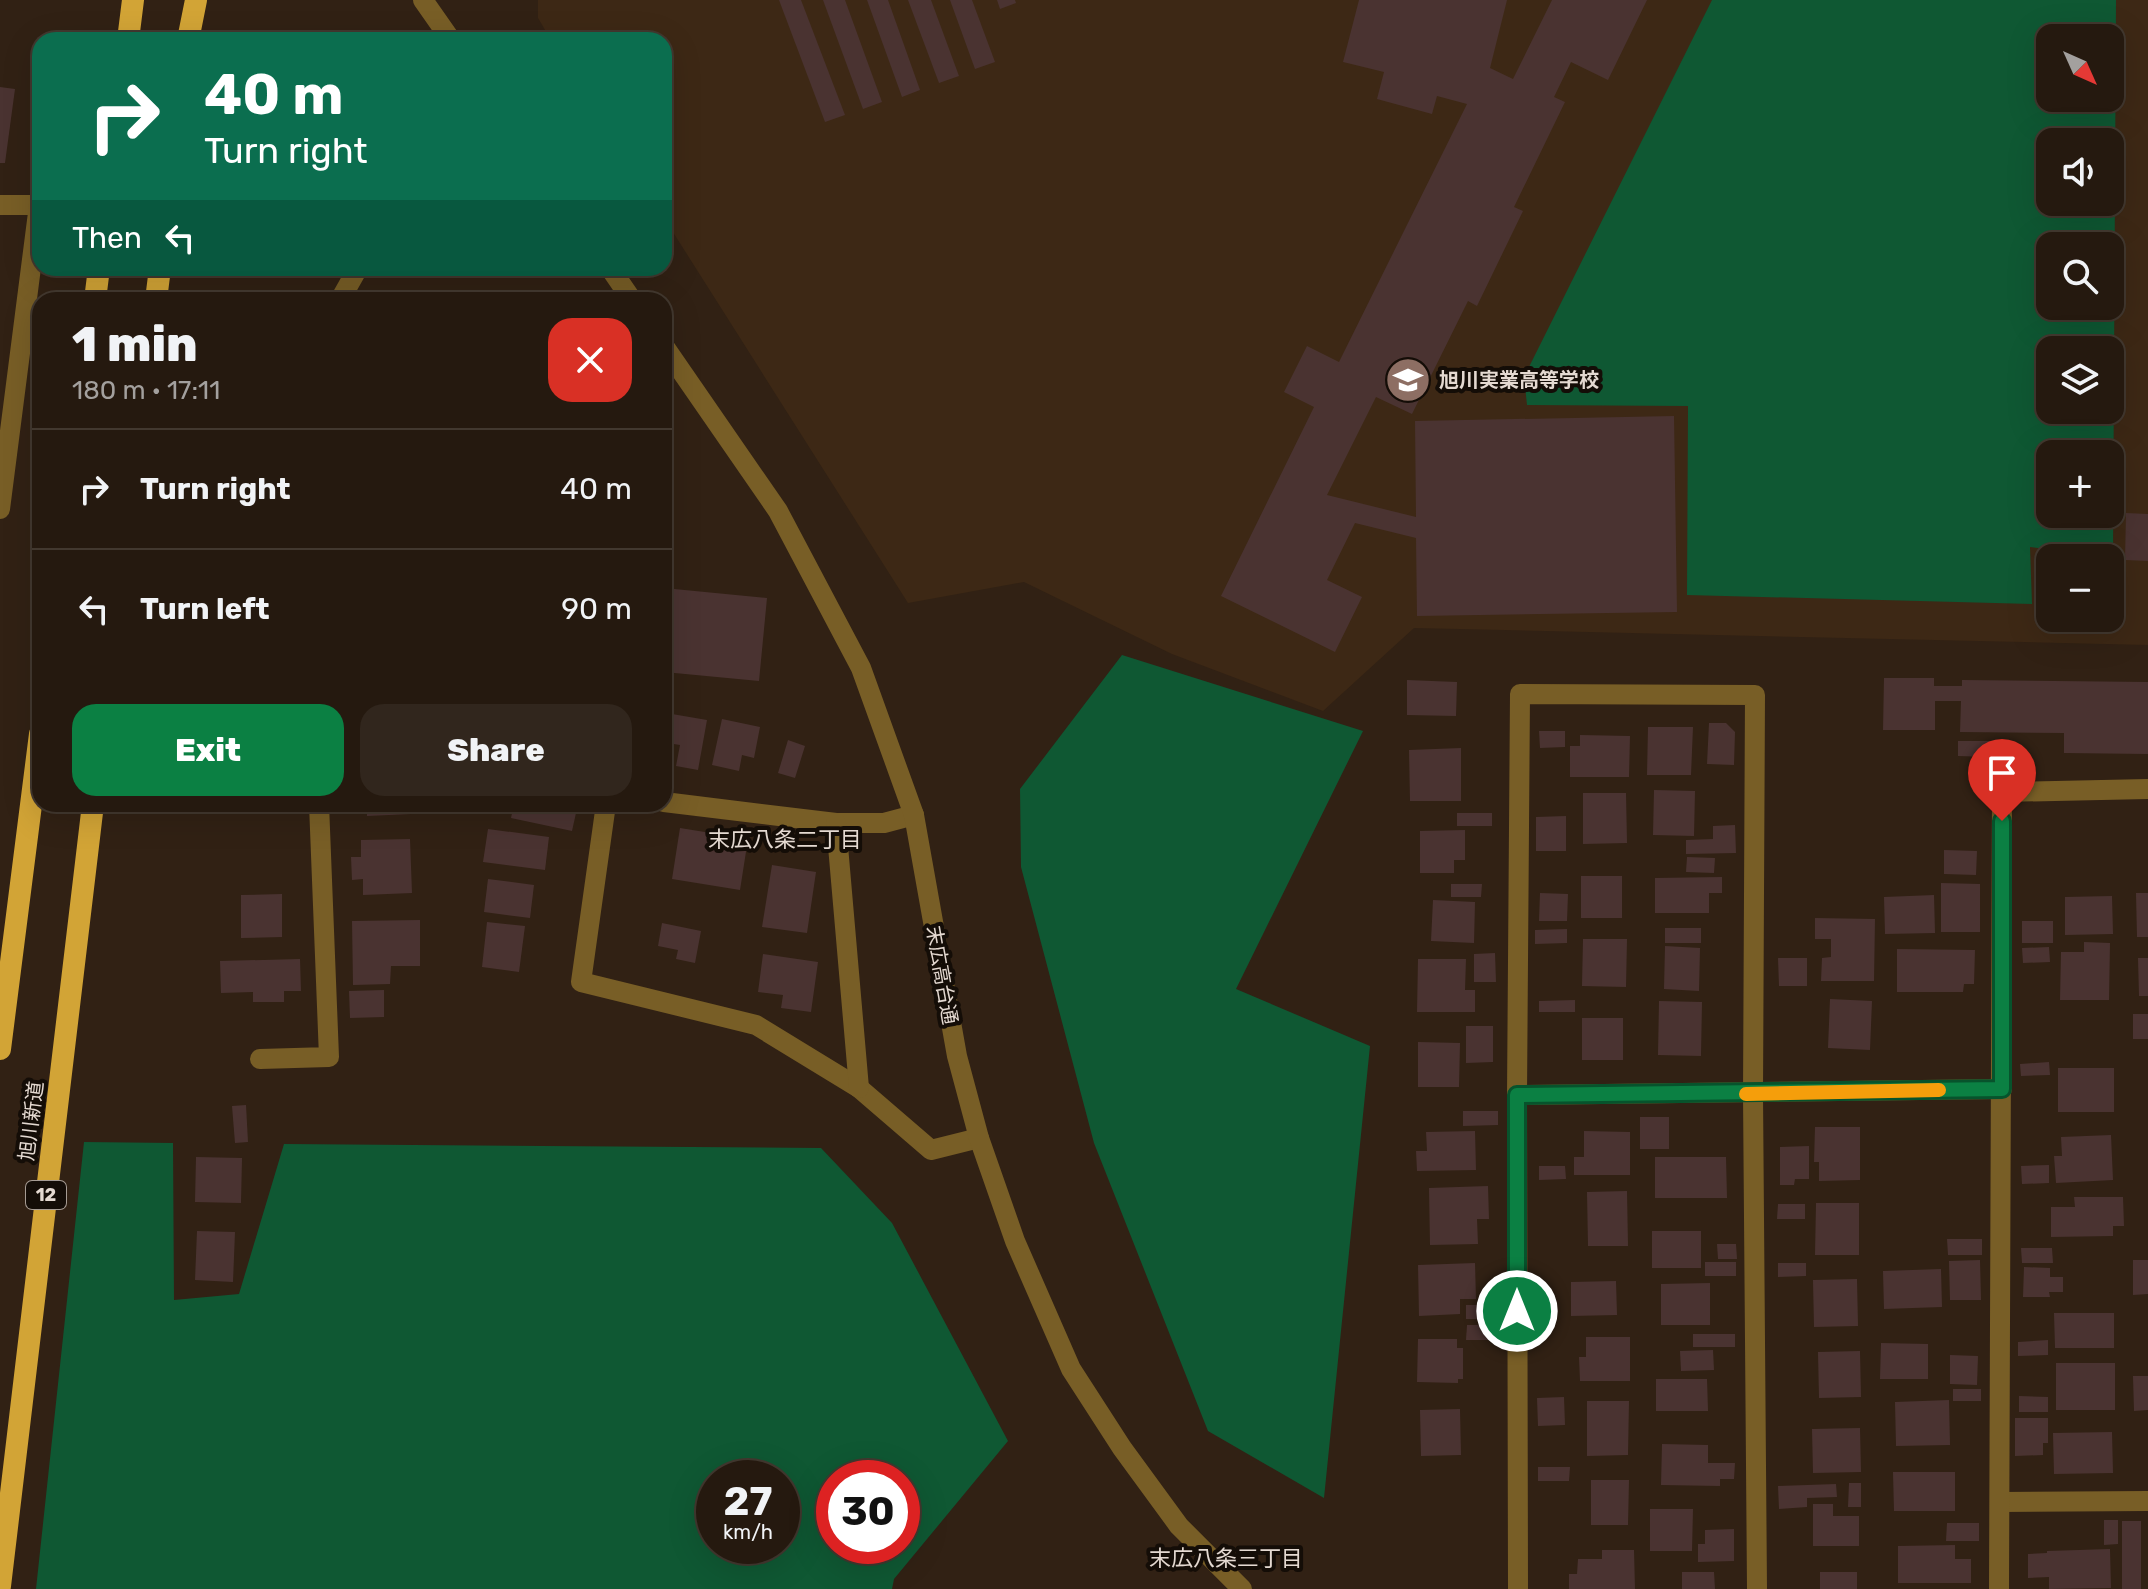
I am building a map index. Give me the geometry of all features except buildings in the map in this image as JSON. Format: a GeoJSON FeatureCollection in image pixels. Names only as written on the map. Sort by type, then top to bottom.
{"type":"FeatureCollection","features":[{"type":"Feature","properties":{"kind":"highway"},"geometry":{"type":"LineString","coordinates":[[129,32],[133,0]]}},
{"type":"Feature","properties":{"kind":"highway"},"geometry":{"type":"LineString","coordinates":[[190,32],[196,0]]}},
{"type":"Feature","properties":{"kind":"highway"},"geometry":{"type":"LineString","coordinates":[[0,1049],[32,797]]}},
{"type":"Feature","properties":{"kind":"highway","name":"旭川新道"},"geometry":{"type":"LineString","coordinates":[[0,1586],[92,812]]}},
{"type":"Feature","properties":{"kind":"street"},"geometry":{"type":"LineString","coordinates":[[423,0],[445,32]]}},
{"type":"Feature","properties":{"kind":"street"},"geometry":{"type":"LineString","coordinates":[[0,205],[32,205]]}},
{"type":"Feature","properties":{"kind":"street"},"geometry":{"type":"LineString","coordinates":[[0,509],[32,266]]}},
{"type":"Feature","properties":{"kind":"street","name":"末広高台通"},"geometry":{"type":"LineString","coordinates":[[672,358],[778,511],[861,668],[914,815],[957,1056],[979,1138],[1015,1241],[1071,1369],[1122,1448],[1179,1526],[1242,1589]]}},
{"type":"Feature","properties":{"kind":"street"},"geometry":{"type":"LineString","coordinates":[[1518,1589],[1520,694],[1755,695],[1753,1094],[1757,1589]]}},
{"type":"Feature","properties":{"kind":"street"},"geometry":{"type":"LineString","coordinates":[[1999,1589],[2002,792],[2148,789]]}},
{"type":"Feature","properties":{"kind":"street"},"geometry":{"type":"LineString","coordinates":[[672,803],[836,823],[884,823],[914,815]]}},
{"type":"Feature","properties":{"kind":"street"},"geometry":{"type":"LineString","coordinates":[[260,1059],[329,1057],[319,812]]}},
{"type":"Feature","properties":{"kind":"street"},"geometry":{"type":"LineString","coordinates":[[605,812],[581,982],[756,1025],[859,1088],[931,1150],[979,1138]]}},
{"type":"Feature","properties":{"kind":"street"},"geometry":{"type":"LineString","coordinates":[[836,823],[859,1088]]}},
{"type":"Feature","properties":{"kind":"street"},"geometry":{"type":"LineString","coordinates":[[1517,1095],[2002,1089]]}},
{"type":"Feature","properties":{"kind":"street"},"geometry":{"type":"LineString","coordinates":[[2000,1502],[2148,1501]]}},
{"type":"Feature","properties":{"kind":"shaded area","name":"旭川実業高等学校"},"geometry":{"type":"Polygon","coordinates":[[[538,0],[2148,0],[2148,645],[1414,628],[1323,711],[1172,654],[1024,582],[908,603],[672,231],[672,32],[546,32],[538,18],[538,0]]]}},
{"type":"Feature","properties":{"kind":"green space"},"geometry":{"type":"Polygon","coordinates":[[[1712,0],[2116,0],[2116,24],[2036,24],[2036,112],[2115,112],[2115,128],[2036,128],[2036,216],[2115,216],[2115,232],[2036,232],[2036,320],[2114,320],[2114,336],[2036,336],[2036,424],[2114,424],[2114,440],[2036,440],[2036,528],[2113,528],[2113,544],[2036,544],[2036,548],[2030,547],[2032,604],[1687,595],[1688,406],[1527,405],[1524,377],[1712,0]]]}},
{"type":"Feature","properties":{"kind":"green space"},"geometry":{"type":"Polygon","coordinates":[[[1122,655],[1363,731],[1236,989],[1370,1046],[1324,1498],[1208,1431],[1094,1143],[1021,867],[1020,789],[1122,655]]]}},
{"type":"Feature","properties":{"kind":"green space"},"geometry":{"type":"Polygon","coordinates":[[[84,1142],[173,1143],[174,1300],[239,1294],[284,1144],[821,1148],[892,1223],[1008,1441],[920,1548],[920,1460],[816,1460],[816,1564],[906,1564],[894,1579],[892,1589],[36,1589],[84,1142]]]}},
{"type":"Feature","properties":{"kind":"slow traffic"},"geometry":{"type":"LineString","coordinates":[[1746,1094],[1939,1090]]}},
{"type":"Feature","properties":{"kind":"place","name":"旭川実業高等学校"},"geometry":{"type":"Point","coordinates":[1408,380]}},
{"type":"Feature","properties":{"kind":"district","name":"末広八条二丁目"},"geometry":{"type":"Point","coordinates":[785,839]}},
{"type":"Feature","properties":{"kind":"district","name":"末広八条三丁目"},"geometry":{"type":"Point","coordinates":[1226,1558]}},
{"type":"Feature","properties":{"kind":"route"},"geometry":{"type":"LineString","coordinates":[[1517,1311],[1517,1095],[2002,1089],[2002,821]]}}]}
